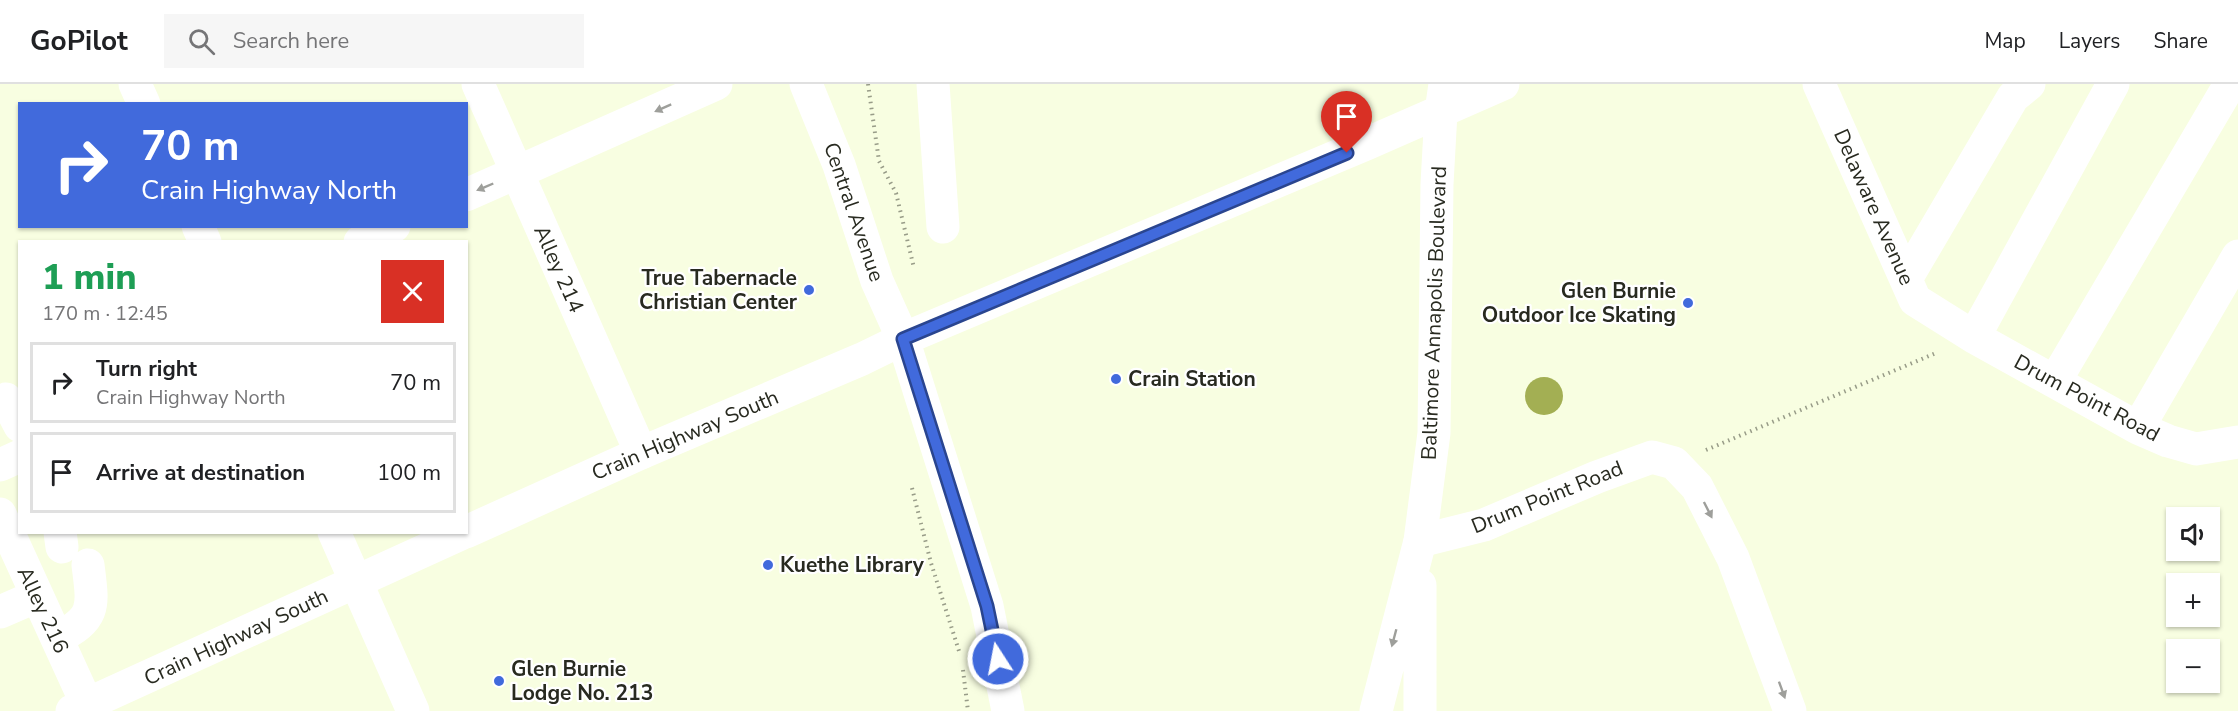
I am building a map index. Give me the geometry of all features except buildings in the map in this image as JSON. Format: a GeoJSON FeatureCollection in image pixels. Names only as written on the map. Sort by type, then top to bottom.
{"type":"FeatureCollection","features":[{"type":"Feature","properties":{"kind":"main road"},"geometry":{"type":"LineString","coordinates":[[135,84],[143,102]]}},
{"type":"Feature","properties":{"kind":"main road","name":"Alley 214"},"geometry":{"type":"LineString","coordinates":[[478,84],[640,453]]}},
{"type":"Feature","properties":{"kind":"main road"},"geometry":{"type":"LineString","coordinates":[[468,194],[716,84]]}},
{"type":"Feature","properties":{"kind":"main road","name":"Central Avenue"},"geometry":{"type":"LineString","coordinates":[[806,84],[839,165],[877,281],[903,339],[987,606],[1008,711]]}},
{"type":"Feature","properties":{"kind":"main road"},"geometry":{"type":"LineString","coordinates":[[933,84],[943,227]]}},
{"type":"Feature","properties":{"kind":"main road","name":"Crain Highway South"},"geometry":{"type":"LineString","coordinates":[[468,531],[640,453],[862,359],[1443,98],[1503,84]]}},
{"type":"Feature","properties":{"kind":"main road","name":"Delaware Avenue"},"geometry":{"type":"LineString","coordinates":[[1819,84],[1916,300],[1974,337]]}},
{"type":"Feature","properties":{"kind":"main road"},"geometry":{"type":"LineString","coordinates":[[1906,279],[2013,97],[2029,84]]}},
{"type":"Feature","properties":{"kind":"main road"},"geometry":{"type":"LineString","coordinates":[[1974,337],[2113,84]]}},
{"type":"Feature","properties":{"kind":"main road"},"geometry":{"type":"LineString","coordinates":[[2055,381],[2230,84]]}},
{"type":"Feature","properties":{"kind":"main road","name":"Baltimore Annapolis Boulevard"},"geometry":{"type":"LineString","coordinates":[[1376,711],[1420,541],[1434,433],[1437,183],[1443,98]]}},
{"type":"Feature","properties":{"kind":"main road"},"geometry":{"type":"LineString","coordinates":[[364,240],[390,228]]}},
{"type":"Feature","properties":{"kind":"main road"},"geometry":{"type":"LineString","coordinates":[[2138,428],[2238,256]]}},
{"type":"Feature","properties":{"kind":"main road","name":"Drum Point Road"},"geometry":{"type":"LineString","coordinates":[[1974,337],[2138,428],[2168,441],[2196,449],[2236,445]]}},
{"type":"Feature","properties":{"kind":"main road"},"geometry":{"type":"LineString","coordinates":[[0,465],[18,457]]}},
{"type":"Feature","properties":{"kind":"main road","name":"Drum Point Road"},"geometry":{"type":"LineString","coordinates":[[1420,541],[1484,525],[1596,477],[1652,457],[1674,463]]}},
{"type":"Feature","properties":{"kind":"main road"},"geometry":{"type":"LineString","coordinates":[[1674,463],[1697,488],[1733,558],[1790,711]]}},
{"type":"Feature","properties":{"kind":"main road","name":"Alley 216"},"geometry":{"type":"LineString","coordinates":[[0,514],[57,638],[83,709]]}},
{"type":"Feature","properties":{"kind":"main road"},"geometry":{"type":"LineString","coordinates":[[335,534],[413,711]]}},
{"type":"Feature","properties":{"kind":"main road","name":"Crain Highway South"},"geometry":{"type":"LineString","coordinates":[[83,709],[462,534]]}},
{"type":"Feature","properties":{"kind":"main road","name":"Baltimore Annapolis Boulevard"},"geometry":{"type":"LineString","coordinates":[[1420,541],[1420,711]]}},
{"type":"Feature","properties":{"kind":"main road"},"geometry":{"type":"LineString","coordinates":[[57,638],[77,628],[87,615],[92,597],[72,548]]}},
{"type":"Feature","properties":{"kind":"main road"},"geometry":{"type":"LineString","coordinates":[[0,612],[37,596]]}},
{"type":"Feature","properties":{"kind":"path"},"geometry":{"type":"LineString","coordinates":[[868,84],[879,161],[896,193],[914,268]]}},
{"type":"Feature","properties":{"kind":"path"},"geometry":{"type":"LineString","coordinates":[[1674,463],[1974,337]]}},
{"type":"Feature","properties":{"kind":"path"},"geometry":{"type":"LineString","coordinates":[[909,477],[931,563],[961,658]]}},
{"type":"Feature","properties":{"kind":"path"},"geometry":{"type":"LineString","coordinates":[[963,668],[968,711]]}},
{"type":"Feature","properties":{"kind":"shaded area"},"geometry":{"type":"Polygon","coordinates":[[[1544,377],[1557,383],[1563,396],[1557,409],[1544,415],[1531,409],[1525,396],[1531,383],[1544,377]]]}},
{"type":"Feature","properties":{"kind":"place","name":"True Tabernacle Christian Center"},"geometry":{"type":"Point","coordinates":[809,290]}},
{"type":"Feature","properties":{"kind":"place","name":"Glen Burnie Outdoor Ice Skating"},"geometry":{"type":"Point","coordinates":[1688,303]}},
{"type":"Feature","properties":{"kind":"place","name":"Crain Station"},"geometry":{"type":"Point","coordinates":[1116,379]}},
{"type":"Feature","properties":{"kind":"place","name":"Kuethe Library"},"geometry":{"type":"Point","coordinates":[768,565]}},
{"type":"Feature","properties":{"kind":"place","name":"Glen Burnie Lodge No. 213"},"geometry":{"type":"Point","coordinates":[499,681]}},
{"type":"Feature","properties":{"kind":"route"},"geometry":{"type":"LineString","coordinates":[[998,659],[987,606],[903,339],[1347,153]]}}]}
